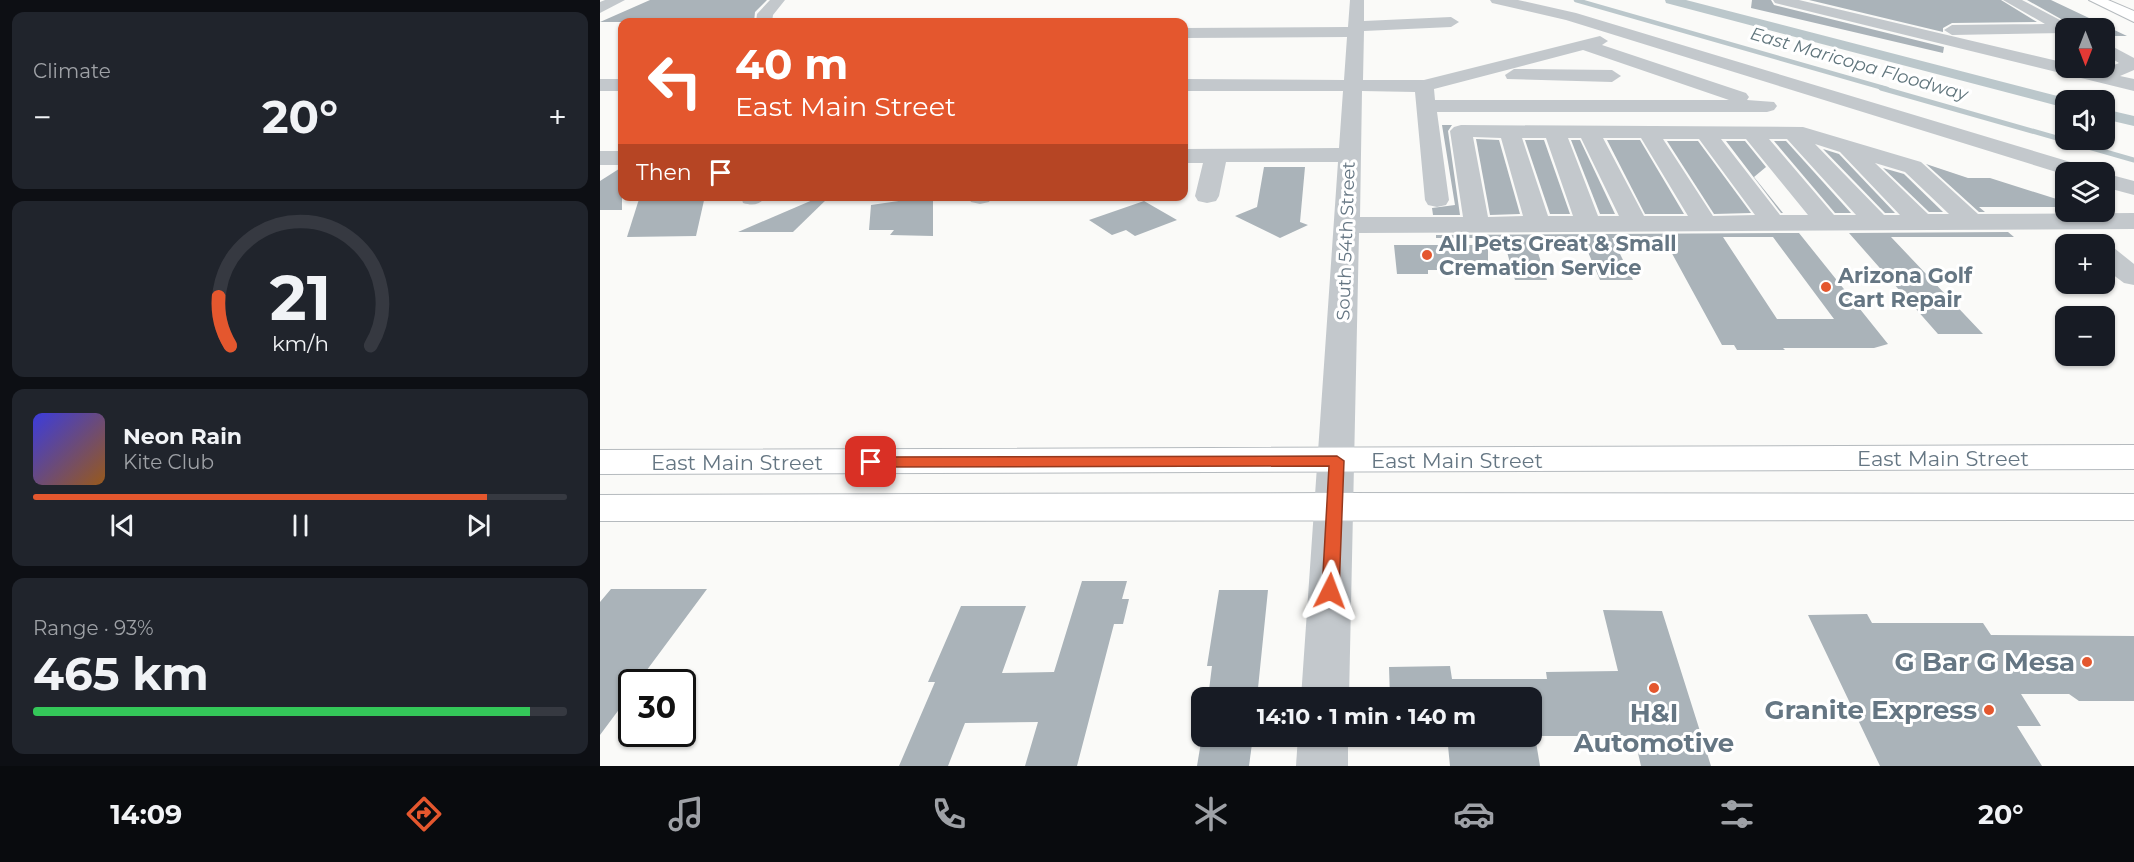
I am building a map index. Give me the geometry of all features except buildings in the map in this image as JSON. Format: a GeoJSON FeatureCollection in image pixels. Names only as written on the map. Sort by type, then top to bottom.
{"type":"FeatureCollection","features":[{"type":"Feature","properties":{"kind":"main road"},"geometry":{"type":"LineString","coordinates":[[2096,0],[2134,16]]}},
{"type":"Feature","properties":{"kind":"main road","name":"East Main Street"},"geometry":{"type":"LineString","coordinates":[[600,508],[2134,457]]}},
{"type":"Feature","properties":{"kind":"main road","name":"East Main Street"},"geometry":{"type":"LineString","coordinates":[[600,462],[708,462],[2134,507]]}},
{"type":"Feature","properties":{"kind":"main road"},"geometry":{"type":"LineString","coordinates":[[600,481],[708,462]]}},
{"type":"Feature","properties":{"kind":"street"},"geometry":{"type":"LineString","coordinates":[[600,8],[618,0]]}},
{"type":"Feature","properties":{"kind":"street"},"geometry":{"type":"LineString","coordinates":[[764,18],[765,14],[778,0]]}},
{"type":"Feature","properties":{"kind":"street","name":"South 54th Street"},"geometry":{"type":"LineString","coordinates":[[1326,687],[1357,0]]}},
{"type":"Feature","properties":{"kind":"street"},"geometry":{"type":"LineString","coordinates":[[1497,0],[1570,16],[2055,164]]}},
{"type":"Feature","properties":{"kind":"street"},"geometry":{"type":"LineString","coordinates":[[2010,0],[2055,22]]}},
{"type":"Feature","properties":{"kind":"street"},"geometry":{"type":"LineString","coordinates":[[1795,1],[1927,36],[2055,66]]}},
{"type":"Feature","properties":{"kind":"street"},"geometry":{"type":"LineString","coordinates":[[1188,33],[1355,29],[1451,22]]}},
{"type":"Feature","properties":{"kind":"street"},"geometry":{"type":"LineString","coordinates":[[1927,36],[1960,29],[2055,28]]}},
{"type":"Feature","properties":{"kind":"street"},"geometry":{"type":"LineString","coordinates":[[1188,85],[1352,85],[1425,96],[1767,106],[1592,43],[1468,75],[1425,96]]}},
{"type":"Feature","properties":{"kind":"street"},"geometry":{"type":"LineString","coordinates":[[2115,53],[2131,65],[2115,71]]}},
{"type":"Feature","properties":{"kind":"street"},"geometry":{"type":"LineString","coordinates":[[1468,75],[1612,76]]}},
{"type":"Feature","properties":{"kind":"street"},"geometry":{"type":"LineString","coordinates":[[2105,78],[2134,85]]}},
{"type":"Feature","properties":{"kind":"street"},"geometry":{"type":"LineString","coordinates":[[600,85],[618,85]]}},
{"type":"Feature","properties":{"kind":"street"},"geometry":{"type":"LineString","coordinates":[[1425,96],[1437,200]]}},
{"type":"Feature","properties":{"kind":"street"},"geometry":{"type":"LineString","coordinates":[[1477,224],[1461,131],[1803,133],[1913,167],[1972,222]]}},
{"type":"Feature","properties":{"kind":"street"},"geometry":{"type":"LineString","coordinates":[[1510,132],[1538,224]]}},
{"type":"Feature","properties":{"kind":"street"},"geometry":{"type":"LineString","coordinates":[[1555,132],[1588,224]]}},
{"type":"Feature","properties":{"kind":"street"},"geometry":{"type":"LineString","coordinates":[[1589,132],[1635,223]]}},
{"type":"Feature","properties":{"kind":"street"},"geometry":{"type":"LineString","coordinates":[[1648,132],[1705,223]]}},
{"type":"Feature","properties":{"kind":"street"},"geometry":{"type":"LineString","coordinates":[[1706,133],[1773,223]]}},
{"type":"Feature","properties":{"kind":"street"},"geometry":{"type":"LineString","coordinates":[[1752,133],[1827,222]]}},
{"type":"Feature","properties":{"kind":"street"},"geometry":{"type":"LineString","coordinates":[[1793,133],[1877,222]]}},
{"type":"Feature","properties":{"kind":"street"},"geometry":{"type":"LineString","coordinates":[[1847,147],[1921,222]]}},
{"type":"Feature","properties":{"kind":"street"},"geometry":{"type":"LineString","coordinates":[[1188,156],[1350,155]]}},
{"type":"Feature","properties":{"kind":"street"},"geometry":{"type":"LineString","coordinates":[[1207,196],[1216,156]]}},
{"type":"Feature","properties":{"kind":"street"},"geometry":{"type":"LineString","coordinates":[[600,158],[618,158]]}},
{"type":"Feature","properties":{"kind":"street"},"geometry":{"type":"LineString","coordinates":[[2115,183],[2134,188]]}},
{"type":"Feature","properties":{"kind":"street"},"geometry":{"type":"LineString","coordinates":[[2115,221],[2134,221]]}},
{"type":"Feature","properties":{"kind":"street"},"geometry":{"type":"LineString","coordinates":[[1347,225],[2055,222]]}},
{"type":"Feature","properties":{"kind":"street"},"geometry":{"type":"LineString","coordinates":[[2064,222],[2080,234]]}},
{"type":"Feature","properties":{"kind":"street"},"geometry":{"type":"LineString","coordinates":[[2115,263],[2134,278]]}},
{"type":"Feature","properties":{"kind":"street"},"geometry":{"type":"LineString","coordinates":[[1322,766],[1323,747]]}},
{"type":"Feature","properties":{"kind":"waterway","name":"East Maricopa Floodway"},"geometry":{"type":"LineString","coordinates":[[1576,0],[1887,89]]}},
{"type":"Feature","properties":{"kind":"waterway"},"geometry":{"type":"LineString","coordinates":[[1671,0],[2055,100]]}},
{"type":"Feature","properties":{"kind":"waterway","name":"East Maricopa Floodway"},"geometry":{"type":"LineString","coordinates":[[1881,88],[2134,160]]}},
{"type":"Feature","properties":{"kind":"waterway"},"geometry":{"type":"LineString","coordinates":[[2115,117],[2134,121]]}},
{"type":"Feature","properties":{"kind":"place","name":"All Pets Great & Small Cremation Service"},"geometry":{"type":"Point","coordinates":[1427,255]}},
{"type":"Feature","properties":{"kind":"place","name":"Arizona Golf Cart Repair"},"geometry":{"type":"Point","coordinates":[1826,287]}},
{"type":"Feature","properties":{"kind":"place","name":"G Bar G Mesa"},"geometry":{"type":"Point","coordinates":[2087,662]}},
{"type":"Feature","properties":{"kind":"place","name":"H&I Automotive"},"geometry":{"type":"Point","coordinates":[1654,688]}},
{"type":"Feature","properties":{"kind":"place","name":"Granite Express"},"geometry":{"type":"Point","coordinates":[1989,710]}},
{"type":"Feature","properties":{"kind":"route"},"geometry":{"type":"LineString","coordinates":[[871,462],[1337,461],[1330,591]]}}]}
